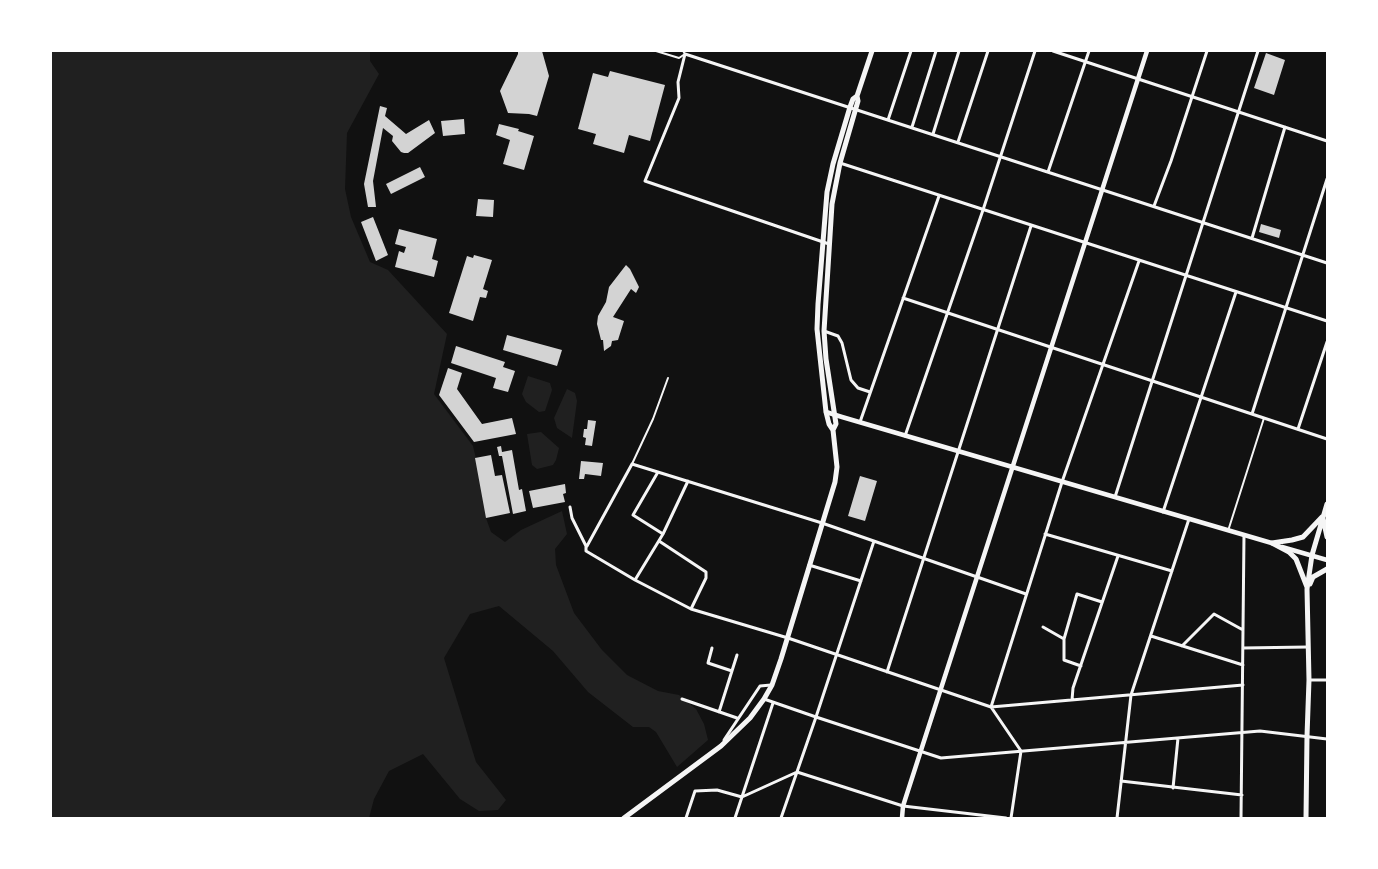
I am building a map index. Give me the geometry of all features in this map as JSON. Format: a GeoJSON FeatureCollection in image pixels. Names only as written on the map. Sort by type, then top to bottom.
{"type":"FeatureCollection","features":[{"type":"Feature","properties":{"kind":"main road"},"geometry":{"type":"LineString","coordinates":[[833,430],[836,424],[824,332],[827,192],[833,164],[853,108],[858,101],[857,96],[872,51]]}},
{"type":"Feature","properties":{"kind":"main road"},"geometry":{"type":"LineString","coordinates":[[624,818],[721,746],[750,718],[772,685],[788,638],[835,482],[837,467],[833,430],[829,424],[826,412],[817,329],[825,244],[833,193],[853,108]]}},
{"type":"Feature","properties":{"kind":"main road"},"geometry":{"type":"LineString","coordinates":[[1306,818],[1309,680],[1307,589],[1312,555],[1327,504]]}},
{"type":"Feature","properties":{"kind":"main road"},"geometry":{"type":"LineString","coordinates":[[1322,516],[1327,537]]}},
{"type":"Feature","properties":{"kind":"main road"},"geometry":{"type":"LineString","coordinates":[[1272,543],[1303,537],[1322,516]]}},
{"type":"Feature","properties":{"kind":"main road"},"geometry":{"type":"LineString","coordinates":[[1272,543],[1296,559],[1307,589]]}},
{"type":"Feature","properties":{"kind":"main road"},"geometry":{"type":"LineString","coordinates":[[1307,589],[1313,577],[1327,569]]}},
{"type":"Feature","properties":{"kind":"street"},"geometry":{"type":"LineString","coordinates":[[888,120],[910,51]]}},
{"type":"Feature","properties":{"kind":"street"},"geometry":{"type":"LineString","coordinates":[[912,128],[936,51]]}},
{"type":"Feature","properties":{"kind":"street"},"geometry":{"type":"LineString","coordinates":[[933,134],[959,51]]}},
{"type":"Feature","properties":{"kind":"street"},"geometry":{"type":"LineString","coordinates":[[958,142],[988,51]]}},
{"type":"Feature","properties":{"kind":"street"},"geometry":{"type":"LineString","coordinates":[[905,436],[983,210],[1035,51]]}},
{"type":"Feature","properties":{"kind":"street"},"geometry":{"type":"LineString","coordinates":[[1053,51],[1327,141]]}},
{"type":"Feature","properties":{"kind":"street"},"geometry":{"type":"LineString","coordinates":[[1048,172],[1089,51]]}},
{"type":"Feature","properties":{"kind":"street"},"geometry":{"type":"LineString","coordinates":[[902,818],[903,806],[940,690],[1147,51]]}},
{"type":"Feature","properties":{"kind":"street"},"geometry":{"type":"LineString","coordinates":[[1154,206],[1171,161],[1207,51]]}},
{"type":"Feature","properties":{"kind":"street"},"geometry":{"type":"LineString","coordinates":[[1115,497],[1258,51]]}},
{"type":"Feature","properties":{"kind":"street"},"geometry":{"type":"LineString","coordinates":[[825,244],[645,181],[679,98],[678,82],[684,53],[1327,263]]}},
{"type":"Feature","properties":{"kind":"street"},"geometry":{"type":"LineString","coordinates":[[1252,238],[1285,128]]}},
{"type":"Feature","properties":{"kind":"street"},"geometry":{"type":"LineString","coordinates":[[840,163],[1327,321]]}},
{"type":"Feature","properties":{"kind":"street"},"geometry":{"type":"LineString","coordinates":[[1252,414],[1327,179]]}},
{"type":"Feature","properties":{"kind":"street"},"geometry":{"type":"LineString","coordinates":[[860,422],[939,196]]}},
{"type":"Feature","properties":{"kind":"street"},"geometry":{"type":"LineString","coordinates":[[888,672],[1031,226]]}},
{"type":"Feature","properties":{"kind":"street"},"geometry":{"type":"LineString","coordinates":[[991,707],[1062,482],[1139,260]]}},
{"type":"Feature","properties":{"kind":"street"},"geometry":{"type":"LineString","coordinates":[[1163,512],[1236,292]]}},
{"type":"Feature","properties":{"kind":"street"},"geometry":{"type":"LineString","coordinates":[[903,298],[1327,439]]}},
{"type":"Feature","properties":{"kind":"street"},"geometry":{"type":"LineString","coordinates":[[824,332],[838,336],[842,343],[851,380],[858,388],[870,392]]}},
{"type":"Feature","properties":{"kind":"street"},"geometry":{"type":"LineString","coordinates":[[1298,430],[1327,342]]}},
{"type":"Feature","properties":{"kind":"street"},"geometry":{"type":"LineString","coordinates":[[826,412],[1327,560]]}},
{"type":"Feature","properties":{"kind":"street"},"geometry":{"type":"LineString","coordinates":[[586,546],[632,464],[822,523],[1026,594]]}},
{"type":"Feature","properties":{"kind":"street"},"geometry":{"type":"LineString","coordinates":[[658,472],[633,515],[663,534]]}},
{"type":"Feature","properties":{"kind":"street"},"geometry":{"type":"LineString","coordinates":[[635,580],[663,534],[688,481]]}},
{"type":"Feature","properties":{"kind":"street"},"geometry":{"type":"LineString","coordinates":[[570,507],[572,518],[586,546],[586,551],[635,580],[691,609],[788,638],[991,707],[1243,685]]}},
{"type":"Feature","properties":{"kind":"street"},"geometry":{"type":"LineString","coordinates":[[1117,818],[1131,695],[1189,519]]}},
{"type":"Feature","properties":{"kind":"street"},"geometry":{"type":"LineString","coordinates":[[1045,534],[1172,571]]}},
{"type":"Feature","properties":{"kind":"street"},"geometry":{"type":"LineString","coordinates":[[1241,818],[1244,535]]}},
{"type":"Feature","properties":{"kind":"street"},"geometry":{"type":"LineString","coordinates":[[659,541],[706,572],[706,578],[691,609]]}},
{"type":"Feature","properties":{"kind":"street"},"geometry":{"type":"LineString","coordinates":[[781,818],[874,541]]}},
{"type":"Feature","properties":{"kind":"street"},"geometry":{"type":"LineString","coordinates":[[1072,700],[1073,688],[1080,666],[1118,556]]}},
{"type":"Feature","properties":{"kind":"street"},"geometry":{"type":"LineString","coordinates":[[810,565],[861,581]]}},
{"type":"Feature","properties":{"kind":"street"},"geometry":{"type":"LineString","coordinates":[[1080,666],[1064,660],[1064,639],[1078,594],[1102,602]]}},
{"type":"Feature","properties":{"kind":"street"},"geometry":{"type":"LineString","coordinates":[[1182,646],[1214,614],[1243,630]]}},
{"type":"Feature","properties":{"kind":"street"},"geometry":{"type":"LineString","coordinates":[[1043,627],[1064,639]]}},
{"type":"Feature","properties":{"kind":"street"},"geometry":{"type":"LineString","coordinates":[[1151,636],[1243,665]]}},
{"type":"Feature","properties":{"kind":"street"},"geometry":{"type":"LineString","coordinates":[[712,648],[708,663],[732,671]]}},
{"type":"Feature","properties":{"kind":"street"},"geometry":{"type":"LineString","coordinates":[[1243,648],[1309,648]]}},
{"type":"Feature","properties":{"kind":"street"},"geometry":{"type":"LineString","coordinates":[[719,712],[737,655]]}},
{"type":"Feature","properties":{"kind":"street"},"geometry":{"type":"LineString","coordinates":[[1309,680],[1327,680]]}},
{"type":"Feature","properties":{"kind":"street"},"geometry":{"type":"LineString","coordinates":[[721,746],[760,686],[772,685]]}},
{"type":"Feature","properties":{"kind":"street"},"geometry":{"type":"LineString","coordinates":[[682,698],[738,718]]}},
{"type":"Feature","properties":{"kind":"street"},"geometry":{"type":"LineString","coordinates":[[764,699],[940,758],[1260,731],[1327,739]]}},
{"type":"Feature","properties":{"kind":"street"},"geometry":{"type":"LineString","coordinates":[[735,818],[773,703]]}},
{"type":"Feature","properties":{"kind":"street"},"geometry":{"type":"LineString","coordinates":[[991,707],[1022,751],[1011,818]]}},
{"type":"Feature","properties":{"kind":"street"},"geometry":{"type":"LineString","coordinates":[[1173,788],[1178,738]]}},
{"type":"Feature","properties":{"kind":"street"},"geometry":{"type":"LineString","coordinates":[[686,818],[695,790],[717,790],[742,797],[797,772],[903,806],[1006,818]]}},
{"type":"Feature","properties":{"kind":"street"},"geometry":{"type":"LineString","coordinates":[[1121,781],[1242,795]]}},
{"type":"Feature","properties":{"kind":"street"},"geometry":{"type":"LineString","coordinates":[[956,812],[956,818]]}},
{"type":"Feature","properties":{"kind":"lane"},"geometry":{"type":"LineString","coordinates":[[656,51],[679,58],[684,53]]}},
{"type":"Feature","properties":{"kind":"lane"},"geometry":{"type":"LineString","coordinates":[[632,464],[653,419],[668,378]]}},
{"type":"Feature","properties":{"kind":"lane"},"geometry":{"type":"LineString","coordinates":[[1228,530],[1264,418]]}},
{"type":"Feature","properties":{"kind":"shaded area"},"geometry":{"type":"Polygon","coordinates":[[[51,51],[370,51],[370,61],[379,74],[347,133],[345,189],[351,217],[370,262],[388,270],[447,334],[434,394],[473,446],[487,505],[486,518],[491,532],[505,542],[521,530],[562,511],[567,534],[555,549],[556,565],[574,613],[602,650],[627,675],[658,691],[679,695],[696,709],[704,724],[708,740],[677,767],[656,732],[649,727],[633,727],[588,692],[553,651],[499,606],[470,614],[444,658],[476,762],[506,800],[498,810],[479,811],[460,799],[423,754],[389,771],[374,799],[369,818],[51,818],[51,51]]]}},
{"type":"Feature","properties":{"kind":"shaded area"},"geometry":{"type":"Polygon","coordinates":[[[528,376],[550,383],[552,390],[545,411],[539,412],[526,402],[522,394],[528,376]]]}},
{"type":"Feature","properties":{"kind":"shaded area"},"geometry":{"type":"Polygon","coordinates":[[[567,389],[575,393],[577,401],[572,438],[557,428],[554,418],[567,389]]]}},
{"type":"Feature","properties":{"kind":"shaded area"},"geometry":{"type":"Polygon","coordinates":[[[541,432],[559,448],[553,465],[537,469],[532,465],[527,434],[541,432]]]}},
{"type":"Feature","properties":{"kind":"building"},"geometry":{"type":"Polygon","coordinates":[[[518,51],[542,51],[549,76],[537,116],[508,113],[500,91],[518,51]]]}},
{"type":"Feature","properties":{"kind":"building"},"geometry":{"type":"Polygon","coordinates":[[[1266,53],[1285,60],[1274,95],[1254,88],[1266,53]]]}},
{"type":"Feature","properties":{"kind":"building"},"geometry":{"type":"Polygon","coordinates":[[[610,71],[665,85],[650,141],[629,135],[624,153],[593,144],[596,134],[578,129],[593,73],[608,77],[610,71]]]}},
{"type":"Feature","properties":{"kind":"building"},"geometry":{"type":"Polygon","coordinates":[[[380,106],[387,108],[385,116],[406,134],[429,120],[435,133],[408,153],[404,153],[392,141],[393,136],[383,128],[373,181],[376,207],[368,207],[364,184],[380,106]]]}},
{"type":"Feature","properties":{"kind":"building"},"geometry":{"type":"Polygon","coordinates":[[[464,119],[465,134],[443,136],[441,121],[464,119]]]}},
{"type":"Feature","properties":{"kind":"building"},"geometry":{"type":"Polygon","coordinates":[[[499,124],[519,129],[518,131],[534,136],[524,170],[503,164],[510,140],[496,135],[499,124]]]}},
{"type":"Feature","properties":{"kind":"building"},"geometry":{"type":"Polygon","coordinates":[[[420,167],[425,177],[391,194],[386,184],[420,167]]]}},
{"type":"Feature","properties":{"kind":"building"},"geometry":{"type":"Polygon","coordinates":[[[478,199],[494,200],[493,217],[476,216],[478,199]]]}},
{"type":"Feature","properties":{"kind":"building"},"geometry":{"type":"Polygon","coordinates":[[[373,217],[388,255],[376,261],[361,222],[373,217]]]}},
{"type":"Feature","properties":{"kind":"building"},"geometry":{"type":"Polygon","coordinates":[[[1261,224],[1281,230],[1279,238],[1259,232],[1261,224]]]}},
{"type":"Feature","properties":{"kind":"building"},"geometry":{"type":"Polygon","coordinates":[[[399,229],[437,239],[432,259],[438,261],[434,277],[395,267],[399,251],[404,253],[406,247],[395,244],[399,229]]]}},
{"type":"Feature","properties":{"kind":"building"},"geometry":{"type":"Polygon","coordinates":[[[474,255],[492,260],[483,289],[488,291],[486,298],[480,297],[473,321],[449,313],[467,256],[473,258],[474,255]]]}},
{"type":"Feature","properties":{"kind":"building"},"geometry":{"type":"Polygon","coordinates":[[[626,265],[639,287],[636,293],[631,289],[613,317],[624,321],[618,340],[612,341],[611,346],[604,351],[603,340],[601,340],[597,324],[598,316],[606,302],[609,287],[626,265]]]}},
{"type":"Feature","properties":{"kind":"building"},"geometry":{"type":"Polygon","coordinates":[[[507,335],[562,350],[557,366],[503,350],[507,335]]]}},
{"type":"Feature","properties":{"kind":"building"},"geometry":{"type":"Polygon","coordinates":[[[456,346],[505,362],[503,367],[515,371],[508,392],[493,388],[496,378],[451,363],[456,346]]]}},
{"type":"Feature","properties":{"kind":"building"},"geometry":{"type":"Polygon","coordinates":[[[448,368],[462,373],[457,389],[482,424],[512,418],[516,434],[474,442],[439,395],[448,368]]]}},
{"type":"Feature","properties":{"kind":"building"},"geometry":{"type":"Polygon","coordinates":[[[588,420],[596,421],[592,446],[585,445],[586,438],[583,437],[584,429],[587,429],[588,420]]]}},
{"type":"Feature","properties":{"kind":"building"},"geometry":{"type":"Polygon","coordinates":[[[501,446],[502,452],[512,450],[519,490],[522,489],[526,511],[513,514],[502,456],[499,456],[497,447],[501,446]]]}},
{"type":"Feature","properties":{"kind":"building"},"geometry":{"type":"Polygon","coordinates":[[[491,455],[495,476],[502,475],[510,513],[486,518],[475,458],[491,455]]]}},
{"type":"Feature","properties":{"kind":"building"},"geometry":{"type":"Polygon","coordinates":[[[581,461],[603,463],[601,476],[585,474],[584,479],[579,479],[581,461]]]}},
{"type":"Feature","properties":{"kind":"building"},"geometry":{"type":"Polygon","coordinates":[[[860,476],[877,481],[865,521],[848,516],[860,476]]]}},
{"type":"Feature","properties":{"kind":"building"},"geometry":{"type":"Polygon","coordinates":[[[565,484],[566,493],[563,494],[565,502],[533,508],[529,491],[565,484]]]}}]}
